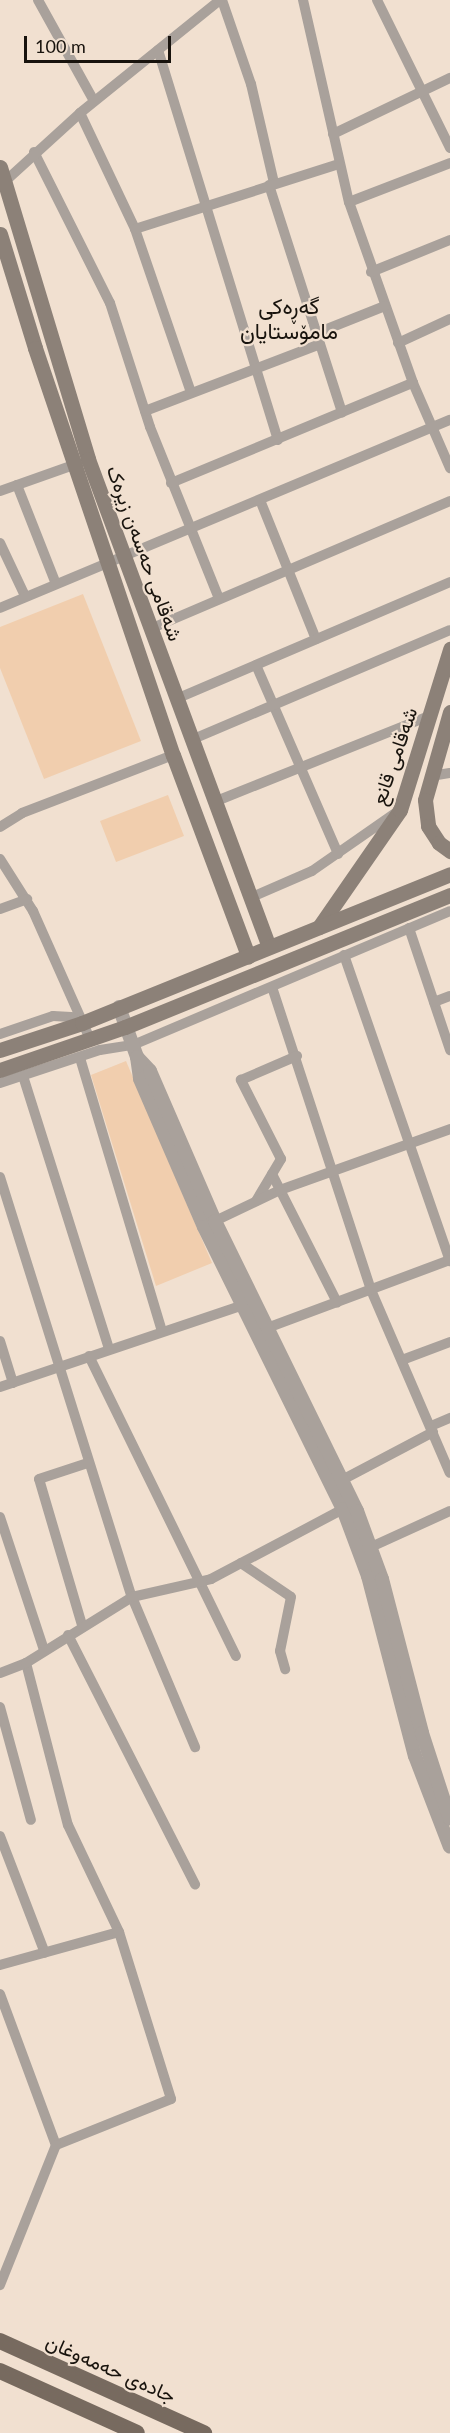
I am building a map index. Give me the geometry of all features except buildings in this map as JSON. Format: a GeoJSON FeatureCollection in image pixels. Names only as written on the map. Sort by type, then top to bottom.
{"type":"FeatureCollection","features":[{"type":"Feature","properties":{"kind":"main road","name":"شەقامی حەسەن زیرەک"},"geometry":{"type":"LineString","coordinates":[[2,178],[81,462]]}},
{"type":"Feature","properties":{"kind":"main road","name":"شەقامی حەسەن زیرەک"},"geometry":{"type":"LineString","coordinates":[[0,234],[116,561],[174,755],[248,956]]}},
{"type":"Feature","properties":{"kind":"main road","name":"شەقامی حەسەن زیرەک"},"geometry":{"type":"LineString","coordinates":[[116,561],[150,629],[269,947]]}},
{"type":"Feature","properties":{"kind":"main road","name":"شەقامی قانع"},"geometry":{"type":"LineString","coordinates":[[319,927],[400,810],[420,754],[450,649]]}},
{"type":"Feature","properties":{"kind":"main road","name":"شەقامی قانع"},"geometry":{"type":"LineString","coordinates":[[450,712],[425,800],[428,826],[439,843],[450,851]]}},
{"type":"Feature","properties":{"kind":"main road"},"geometry":{"type":"LineString","coordinates":[[420,754],[435,760]]}},
{"type":"Feature","properties":{"kind":"main road"},"geometry":{"type":"LineString","coordinates":[[0,1050],[82,1023],[450,874]]}},
{"type":"Feature","properties":{"kind":"main road"},"geometry":{"type":"LineString","coordinates":[[0,1070],[125,1027],[450,895]]}},
{"type":"Feature","properties":{"kind":"main road","name":"جادەی حەمەوغان"},"geometry":{"type":"LineString","coordinates":[[0,2341],[196,2431]]}},
{"type":"Feature","properties":{"kind":"main road"},"geometry":{"type":"LineString","coordinates":[[0,2371],[137,2433]]}},
{"type":"Feature","properties":{"kind":"street"},"geometry":{"type":"LineString","coordinates":[[38,0],[94,101]]}},
{"type":"Feature","properties":{"kind":"street"},"geometry":{"type":"LineString","coordinates":[[2,178],[221,0],[251,84],[271,184],[342,413]]}},
{"type":"Feature","properties":{"kind":"street"},"geometry":{"type":"LineString","coordinates":[[303,0],[339,164],[371,272],[413,383],[450,468]]}},
{"type":"Feature","properties":{"kind":"street"},"geometry":{"type":"LineString","coordinates":[[377,0],[450,148]]}},
{"type":"Feature","properties":{"kind":"street"},"geometry":{"type":"LineString","coordinates":[[158,50],[206,204],[254,371],[278,440]]}},
{"type":"Feature","properties":{"kind":"street"},"geometry":{"type":"LineString","coordinates":[[333,134],[450,78]]}},
{"type":"Feature","properties":{"kind":"street"},"geometry":{"type":"LineString","coordinates":[[80,113],[135,229],[191,393]]}},
{"type":"Feature","properties":{"kind":"street"},"geometry":{"type":"LineString","coordinates":[[34,152],[98,275],[171,483],[219,599]]}},
{"type":"Feature","properties":{"kind":"street"},"geometry":{"type":"LineString","coordinates":[[349,201],[450,163]]}},
{"type":"Feature","properties":{"kind":"street"},"geometry":{"type":"LineString","coordinates":[[135,229],[206,204],[339,164]]}},
{"type":"Feature","properties":{"kind":"street"},"geometry":{"type":"LineString","coordinates":[[371,272],[450,240]]}},
{"type":"Feature","properties":{"kind":"street"},"geometry":{"type":"LineString","coordinates":[[145,411],[254,371],[385,306]]}},
{"type":"Feature","properties":{"kind":"street"},"geometry":{"type":"LineString","coordinates":[[398,343],[450,319]]}},
{"type":"Feature","properties":{"kind":"street"},"geometry":{"type":"LineString","coordinates":[[171,483],[413,383]]}},
{"type":"Feature","properties":{"kind":"street"},"geometry":{"type":"LineString","coordinates":[[0,608],[450,420]]}},
{"type":"Feature","properties":{"kind":"street"},"geometry":{"type":"LineString","coordinates":[[0,491],[81,462]]}},
{"type":"Feature","properties":{"kind":"street"},"geometry":{"type":"LineString","coordinates":[[17,485],[57,584]]}},
{"type":"Feature","properties":{"kind":"street"},"geometry":{"type":"LineString","coordinates":[[260,500],[316,639]]}},
{"type":"Feature","properties":{"kind":"street"},"geometry":{"type":"LineString","coordinates":[[150,629],[450,501]]}},
{"type":"Feature","properties":{"kind":"street"},"geometry":{"type":"LineString","coordinates":[[0,543],[25,596]]}},
{"type":"Feature","properties":{"kind":"street"},"geometry":{"type":"LineString","coordinates":[[176,699],[450,582]]}},
{"type":"Feature","properties":{"kind":"street"},"geometry":{"type":"LineString","coordinates":[[191,740],[450,630]]}},
{"type":"Feature","properties":{"kind":"street"},"geometry":{"type":"LineString","coordinates":[[256,665],[338,854]]}},
{"type":"Feature","properties":{"kind":"street"},"geometry":{"type":"LineString","coordinates":[[214,802],[431,715]]}},
{"type":"Feature","properties":{"kind":"street"},"geometry":{"type":"LineString","coordinates":[[0,827],[22,813],[174,755]]}},
{"type":"Feature","properties":{"kind":"street"},"geometry":{"type":"LineString","coordinates":[[431,776],[450,773]]}},
{"type":"Feature","properties":{"kind":"street"},"geometry":{"type":"LineString","coordinates":[[252,897],[288,883],[338,854],[400,810]]}},
{"type":"Feature","properties":{"kind":"street"},"geometry":{"type":"LineString","coordinates":[[0,859],[27,899],[90,1039]]}},
{"type":"Feature","properties":{"kind":"street"},"geometry":{"type":"LineString","coordinates":[[0,909],[27,899]]}},
{"type":"Feature","properties":{"kind":"street"},"geometry":{"type":"LineString","coordinates":[[0,1083],[80,1058],[135,1051],[344,955],[450,912]]}},
{"type":"Feature","properties":{"kind":"street"},"geometry":{"type":"LineString","coordinates":[[409,928],[450,1050]]}},
{"type":"Feature","properties":{"kind":"street"},"geometry":{"type":"LineString","coordinates":[[267,1328],[450,1261],[344,955]]}},
{"type":"Feature","properties":{"kind":"street"},"geometry":{"type":"LineString","coordinates":[[272,987],[297,1056],[371,1290],[450,1473]]}},
{"type":"Feature","properties":{"kind":"street"},"geometry":{"type":"LineString","coordinates":[[434,1002],[450,996]]}},
{"type":"Feature","properties":{"kind":"street"},"geometry":{"type":"LineString","coordinates":[[119,1007],[135,1051],[140,1079],[243,1305],[342,1480],[371,1547],[429,1759],[450,1819]]}},
{"type":"Feature","properties":{"kind":"street"},"geometry":{"type":"LineString","coordinates":[[0,1034],[53,1016],[65,1015],[82,1023]]}},
{"type":"Feature","properties":{"kind":"street"},"geometry":{"type":"LineString","coordinates":[[135,1051],[150,1071],[215,1221],[267,1328],[343,1509],[368,1576],[415,1756],[450,1847]]}},
{"type":"Feature","properties":{"kind":"street"},"geometry":{"type":"LineString","coordinates":[[256,1201],[281,1159],[242,1080],[297,1056]]}},
{"type":"Feature","properties":{"kind":"street"},"geometry":{"type":"LineString","coordinates":[[80,1058],[162,1331]]}},
{"type":"Feature","properties":{"kind":"street"},"geometry":{"type":"LineString","coordinates":[[23,1076],[109,1349]]}},
{"type":"Feature","properties":{"kind":"street"},"geometry":{"type":"LineString","coordinates":[[215,1221],[280,1190],[408,1142],[450,1129]]}},
{"type":"Feature","properties":{"kind":"street"},"geometry":{"type":"LineString","coordinates":[[272,1174],[337,1302]]}},
{"type":"Feature","properties":{"kind":"street"},"geometry":{"type":"LineString","coordinates":[[0,1177],[132,1597],[195,1747]]}},
{"type":"Feature","properties":{"kind":"street"},"geometry":{"type":"LineString","coordinates":[[0,1387],[243,1305]]}},
{"type":"Feature","properties":{"kind":"street"},"geometry":{"type":"LineString","coordinates":[[0,1341],[13,1383]]}},
{"type":"Feature","properties":{"kind":"street"},"geometry":{"type":"LineString","coordinates":[[402,1360],[450,1342]]}},
{"type":"Feature","properties":{"kind":"street"},"geometry":{"type":"LineString","coordinates":[[89,1356],[236,1656]]}},
{"type":"Feature","properties":{"kind":"street"},"geometry":{"type":"LineString","coordinates":[[342,1480],[450,1418]]}},
{"type":"Feature","properties":{"kind":"street"},"geometry":{"type":"LineString","coordinates":[[82,1625],[39,1479],[88,1463]]}},
{"type":"Feature","properties":{"kind":"street"},"geometry":{"type":"LineString","coordinates":[[0,1673],[26,1663],[82,1625],[132,1597],[200,1581],[241,1563],[343,1509]]}},
{"type":"Feature","properties":{"kind":"street"},"geometry":{"type":"LineString","coordinates":[[371,1547],[450,1511]]}},
{"type":"Feature","properties":{"kind":"street"},"geometry":{"type":"LineString","coordinates":[[0,1517],[44,1650]]}},
{"type":"Feature","properties":{"kind":"street"},"geometry":{"type":"LineString","coordinates":[[241,1563],[291,1597],[280,1651],[285,1669]]}},
{"type":"Feature","properties":{"kind":"street"},"geometry":{"type":"LineString","coordinates":[[68,1635],[195,1884]]}},
{"type":"Feature","properties":{"kind":"street"},"geometry":{"type":"LineString","coordinates":[[26,1663],[68,1825],[118,1932],[171,2099],[56,2145]]}},
{"type":"Feature","properties":{"kind":"street"},"geometry":{"type":"LineString","coordinates":[[0,1707],[31,1820]]}},
{"type":"Feature","properties":{"kind":"street"},"geometry":{"type":"LineString","coordinates":[[0,1836],[45,1953]]}},
{"type":"Feature","properties":{"kind":"street"},"geometry":{"type":"LineString","coordinates":[[0,1965],[118,1932]]}},
{"type":"Feature","properties":{"kind":"street"},"geometry":{"type":"LineString","coordinates":[[0,1994],[56,2145],[0,2285]]}},
{"type":"Feature","properties":{"kind":"shaded area"},"geometry":{"type":"Polygon","coordinates":[[[83,594],[141,741],[44,779],[0,668],[0,627],[83,594]]]}},
{"type":"Feature","properties":{"kind":"shaded area"},"geometry":{"type":"Polygon","coordinates":[[[168,795],[184,836],[116,862],[100,821],[168,795]]]}},
{"type":"Feature","properties":{"kind":"shaded area"},"geometry":{"type":"Polygon","coordinates":[[[126,1061],[212,1263],[156,1286],[91,1075],[126,1061]]]}},
{"type":"Feature","properties":{"kind":"district","name":"گەڕەکی مامۆستایان"},"geometry":{"type":"Point","coordinates":[289,318]}}]}
